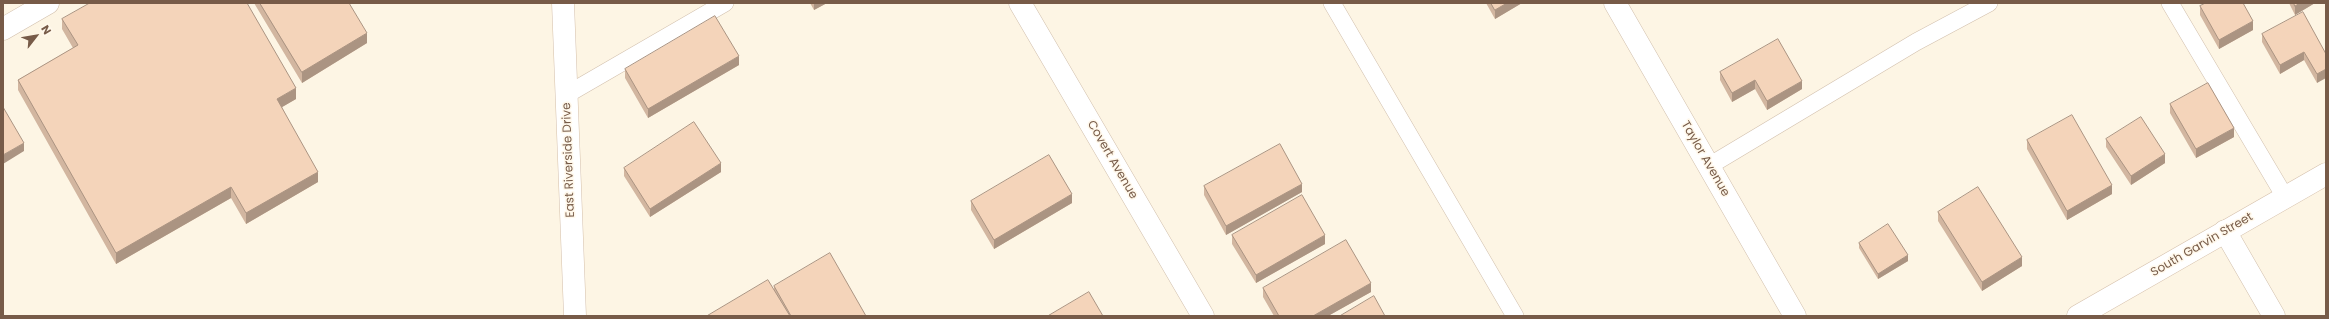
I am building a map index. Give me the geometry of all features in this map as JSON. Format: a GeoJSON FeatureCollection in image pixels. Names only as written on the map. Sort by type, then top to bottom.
{"type":"FeatureCollection","features":[{"type":"Feature","properties":{"kind":"street"},"geometry":{"type":"LineString","coordinates":[[3,29],[48,3]]}},
{"type":"Feature","properties":{"kind":"street","name":"East Riverside Drive"},"geometry":{"type":"LineString","coordinates":[[563,3],[575,316]]}},
{"type":"Feature","properties":{"kind":"street","name":"Covert Avenue"},"geometry":{"type":"LineString","coordinates":[[1020,3],[1203,316]]}},
{"type":"Feature","properties":{"kind":"street","name":"Taylor Avenue"},"geometry":{"type":"LineString","coordinates":[[1615,3],[1795,316]]}},
{"type":"Feature","properties":{"kind":"street","name":"South Garvin Street"},"geometry":{"type":"LineString","coordinates":[[2078,316],[2326,174]]}},
{"type":"Feature","properties":{"kind":"street"},"geometry":{"type":"LineString","coordinates":[[2225,232],[2274,316]]}},
{"type":"Feature","properties":{"kind":"lane"},"geometry":{"type":"LineString","coordinates":[[566,95],[725,3]]}},
{"type":"Feature","properties":{"kind":"lane"},"geometry":{"type":"LineString","coordinates":[[1332,3],[1515,316]]}},
{"type":"Feature","properties":{"kind":"lane"},"geometry":{"type":"LineString","coordinates":[[1709,166],[1916,42],[1988,3]]}},
{"type":"Feature","properties":{"kind":"lane"},"geometry":{"type":"LineString","coordinates":[[2170,3],[2285,197]]}},
{"type":"Feature","properties":{"kind":"building"},"geometry":{"type":"Polygon","coordinates":[[[90,3],[247,3],[296,88],[277,99],[318,172],[246,213],[231,187],[116,253],[18,80],[78,45],[62,19],[90,3]]]}},
{"type":"Feature","properties":{"kind":"building"},"geometry":{"type":"Polygon","coordinates":[[[260,3],[349,3],[367,33],[302,72],[260,3]]]}},
{"type":"Feature","properties":{"kind":"building"},"geometry":{"type":"Polygon","coordinates":[[[1491,3],[1507,3],[1495,10],[1491,3]]]}},
{"type":"Feature","properties":{"kind":"building"},"geometry":{"type":"Polygon","coordinates":[[[2206,3],[2243,3],[2253,21],[2219,40],[2200,6],[2206,3]]]}},
{"type":"Feature","properties":{"kind":"building"},"geometry":{"type":"Polygon","coordinates":[[[2303,12],[2326,54],[2326,69],[2317,74],[2304,52],[2280,65],[2262,34],[2303,12]]]}},
{"type":"Feature","properties":{"kind":"building"},"geometry":{"type":"Polygon","coordinates":[[[715,16],[739,56],[648,109],[625,69],[715,16]]]}},
{"type":"Feature","properties":{"kind":"building"},"geometry":{"type":"Polygon","coordinates":[[[1778,39],[1802,81],[1767,101],[1755,80],[1732,93],[1720,72],[1778,39]]]}},
{"type":"Feature","properties":{"kind":"building"},"geometry":{"type":"Polygon","coordinates":[[[2208,83],[2234,128],[2196,149],[2170,104],[2208,83]]]}},
{"type":"Feature","properties":{"kind":"building"},"geometry":{"type":"Polygon","coordinates":[[[3,107],[24,143],[3,155],[3,107]]]}},
{"type":"Feature","properties":{"kind":"building"},"geometry":{"type":"Polygon","coordinates":[[[2072,115],[2112,185],[2067,211],[2027,140],[2072,115]]]}},
{"type":"Feature","properties":{"kind":"building"},"geometry":{"type":"Polygon","coordinates":[[[2141,117],[2165,154],[2131,176],[2106,139],[2141,117]]]}},
{"type":"Feature","properties":{"kind":"building"},"geometry":{"type":"Polygon","coordinates":[[[694,122],[721,163],[650,209],[624,168],[694,122]]]}},
{"type":"Feature","properties":{"kind":"building"},"geometry":{"type":"Polygon","coordinates":[[[1280,144],[1302,184],[1226,226],[1204,186],[1280,144]]]}},
{"type":"Feature","properties":{"kind":"building"},"geometry":{"type":"Polygon","coordinates":[[[1049,155],[1072,194],[994,240],[971,201],[1049,155]]]}},
{"type":"Feature","properties":{"kind":"building"},"geometry":{"type":"Polygon","coordinates":[[[1978,187],[2022,257],[1982,282],[1938,212],[1978,187]]]}},
{"type":"Feature","properties":{"kind":"building"},"geometry":{"type":"Polygon","coordinates":[[[1302,195],[1325,235],[1256,275],[1232,235],[1302,195]]]}},
{"type":"Feature","properties":{"kind":"building"},"geometry":{"type":"Polygon","coordinates":[[[1888,224],[1908,255],[1878,274],[1859,243],[1888,224]]]}},
{"type":"Feature","properties":{"kind":"building"},"geometry":{"type":"Polygon","coordinates":[[[1346,240],[1371,283],[1313,316],[1279,316],[1263,288],[1346,240]]]}},
{"type":"Feature","properties":{"kind":"building"},"geometry":{"type":"Polygon","coordinates":[[[830,253],[866,316],[791,316],[774,286],[830,253]]]}},
{"type":"Feature","properties":{"kind":"building"},"geometry":{"type":"Polygon","coordinates":[[[768,280],[790,316],[707,316],[768,280]]]}},
{"type":"Feature","properties":{"kind":"building"},"geometry":{"type":"Polygon","coordinates":[[[1089,292],[1103,316],[1048,316],[1089,292]]]}},
{"type":"Feature","properties":{"kind":"building"},"geometry":{"type":"Polygon","coordinates":[[[1374,296],[1385,316],[1340,316],[1374,296]]]}}]}
